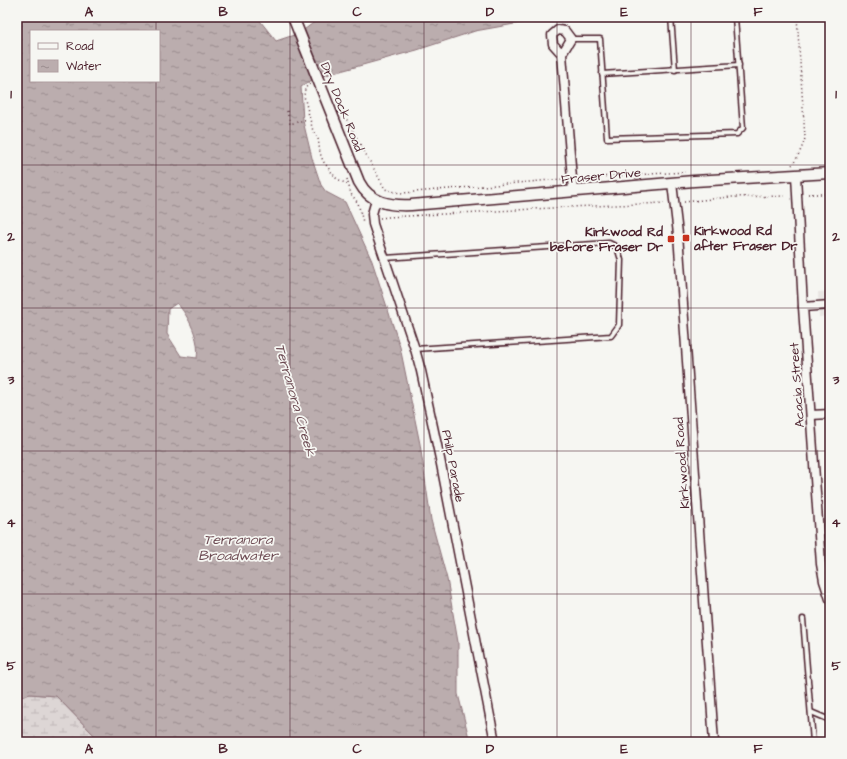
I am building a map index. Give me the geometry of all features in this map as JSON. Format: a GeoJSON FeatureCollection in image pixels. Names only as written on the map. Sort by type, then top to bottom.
{"type":"FeatureCollection","features":[{"type":"Feature","properties":{"kind":"street","name":"Dry Dock Road"},"geometry":{"type":"LineString","coordinates":[[295,21],[359,182],[365,192],[376,200]]}},
{"type":"Feature","properties":{"kind":"street"},"geometry":{"type":"LineString","coordinates":[[562,54],[553,44],[552,35],[558,30],[565,31],[571,39],[562,54],[573,191]]}},
{"type":"Feature","properties":{"kind":"street","name":"Fraser Drive"},"geometry":{"type":"LineString","coordinates":[[376,200],[387,204],[411,205],[672,183],[830,173]]}},
{"type":"Feature","properties":{"kind":"street","name":"Acacia Street"},"geometry":{"type":"LineString","coordinates":[[796,175],[803,307],[821,564],[828,595]]}},
{"type":"Feature","properties":{"kind":"street","name":"Kirkwood Road"},"geometry":{"type":"LineString","coordinates":[[672,183],[681,274],[714,742]]}},
{"type":"Feature","properties":{"kind":"street","name":"Philp Parade"},"geometry":{"type":"LineString","coordinates":[[376,200],[372,219],[415,349],[440,459],[494,742]]}},
{"type":"Feature","properties":{"kind":"street"},"geometry":{"type":"LineString","coordinates":[[803,307],[830,305]]}},
{"type":"Feature","properties":{"kind":"street"},"geometry":{"type":"LineString","coordinates":[[811,415],[830,414]]}},
{"type":"Feature","properties":{"kind":"lane"},"geometry":{"type":"LineString","coordinates":[[671,17],[675,70]]}},
{"type":"Feature","properties":{"kind":"lane"},"geometry":{"type":"LineString","coordinates":[[571,39],[600,39],[606,138],[738,134],[743,128],[735,17]]}},
{"type":"Feature","properties":{"kind":"lane"},"geometry":{"type":"LineString","coordinates":[[602,74],[739,65]]}},
{"type":"Feature","properties":{"kind":"lane"},"geometry":{"type":"LineString","coordinates":[[385,258],[609,243],[617,247],[621,260],[619,325],[611,336],[415,349]]}},
{"type":"Feature","properties":{"kind":"lane"},"geometry":{"type":"LineString","coordinates":[[803,618],[814,742]]}},
{"type":"Feature","properties":{"kind":"lane"},"geometry":{"type":"LineString","coordinates":[[811,712],[830,720]]}},
{"type":"Feature","properties":{"kind":"path"},"geometry":{"type":"LineString","coordinates":[[786,166],[794,165],[805,138],[797,17]]}},
{"type":"Feature","properties":{"kind":"path"},"geometry":{"type":"LineString","coordinates":[[311,83],[306,88],[304,96],[313,131],[318,138],[320,153],[323,161],[336,178],[348,185]]}},
{"type":"Feature","properties":{"kind":"path"},"geometry":{"type":"LineString","coordinates":[[341,110],[385,189],[389,191],[403,193],[572,178],[691,171]]}},
{"type":"Feature","properties":{"kind":"path"},"geometry":{"type":"LineString","coordinates":[[287,111],[290,124],[308,119]]}},
{"type":"Feature","properties":{"kind":"path"},"geometry":{"type":"LineString","coordinates":[[808,194],[830,194]]}},
{"type":"Feature","properties":{"kind":"path"},"geometry":{"type":"LineString","coordinates":[[684,202],[730,197],[787,196]]}},
{"type":"Feature","properties":{"kind":"path"},"geometry":{"type":"LineString","coordinates":[[378,219],[389,217],[561,207],[664,203]]}},
{"type":"Feature","properties":{"kind":"shaded area"},"geometry":{"type":"Polygon","coordinates":[[[830,291],[830,316],[819,317],[818,292],[830,291]]]}},
{"type":"Feature","properties":{"kind":"green space"},"geometry":{"type":"Polygon","coordinates":[[[30,694],[56,696],[101,742],[17,742],[17,698],[30,694]]]}},
{"type":"Feature","properties":{"kind":"water","name":"Terranora Broadwater"},"geometry":{"type":"Polygon","coordinates":[[[17,17],[257,17],[276,41],[300,33],[321,17],[570,17],[520,23],[475,31],[417,50],[315,78],[301,87],[303,121],[312,158],[321,185],[326,192],[345,202],[372,261],[400,347],[420,444],[431,520],[447,579],[458,642],[458,694],[470,742],[101,742],[56,696],[30,694],[17,698],[17,17]],[[177,303],[168,309],[167,334],[181,356],[197,358],[197,343],[193,329],[186,315],[177,303]]]}},
{"type":"Feature","properties":{"kind":"place","name":"Kirkwood Rd after Fraser Dr"},"geometry":{"type":"Point","coordinates":[686,238]}},
{"type":"Feature","properties":{"kind":"place","name":"Kirkwood Rd before Fraser Dr"},"geometry":{"type":"Point","coordinates":[671,239]}},
{"type":"Feature","properties":{"kind":"water label","name":"Terranora Creek"},"geometry":{"type":"Point","coordinates":[295,400]}}]}
